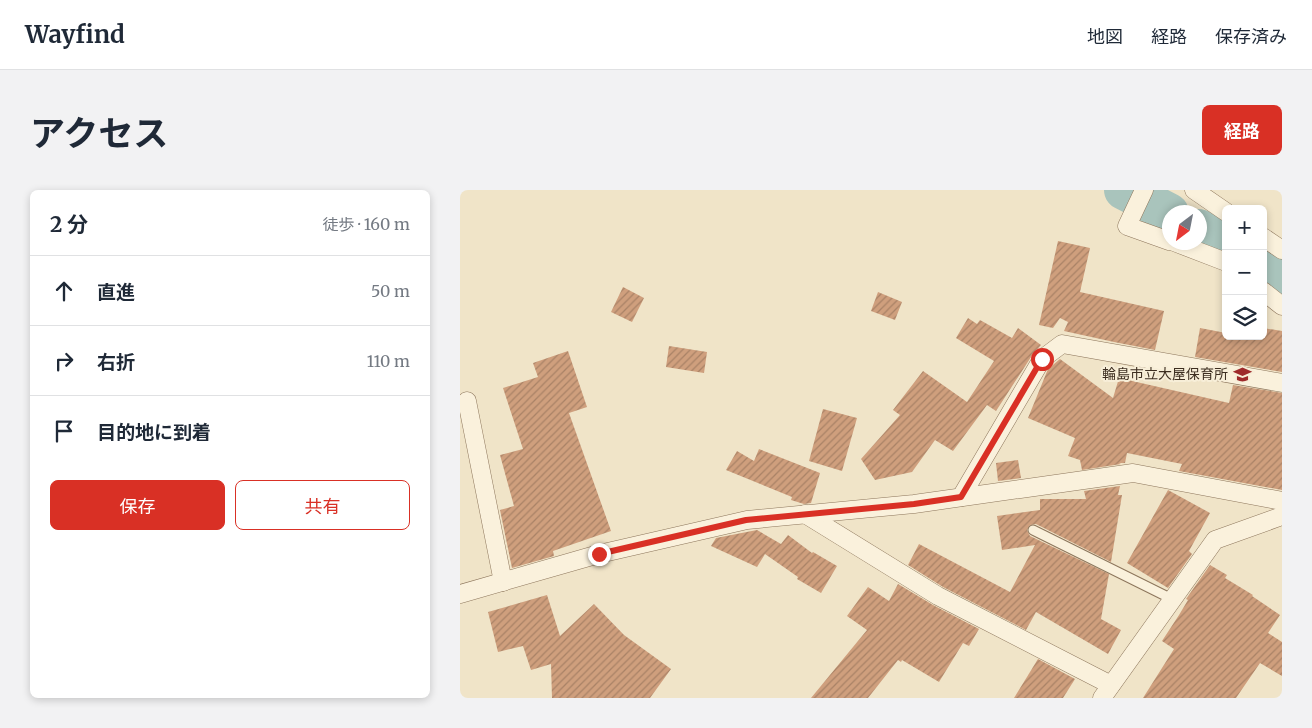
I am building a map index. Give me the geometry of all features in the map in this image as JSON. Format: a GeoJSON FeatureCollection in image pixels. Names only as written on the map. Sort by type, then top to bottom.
{"type":"FeatureCollection","features":[{"type":"Feature","properties":{"kind":"street"},"geometry":{"type":"LineString","coordinates":[[1144,190],[1127,226],[1162,238]]}},
{"type":"Feature","properties":{"kind":"street"},"geometry":{"type":"LineString","coordinates":[[1194,190],[1222,209]]}},
{"type":"Feature","properties":{"kind":"street"},"geometry":{"type":"LineString","coordinates":[[1267,240],[1282,250]]}},
{"type":"Feature","properties":{"kind":"street"},"geometry":{"type":"LineString","coordinates":[[1195,250],[1222,260]]}},
{"type":"Feature","properties":{"kind":"street"},"geometry":{"type":"LineString","coordinates":[[1267,294],[1282,306]]}},
{"type":"Feature","properties":{"kind":"street"},"geometry":{"type":"LineString","coordinates":[[961,497],[1042,359],[1062,344],[1282,383]]}},
{"type":"Feature","properties":{"kind":"street"},"geometry":{"type":"LineString","coordinates":[[467,402],[503,582]]}},
{"type":"Feature","properties":{"kind":"street"},"geometry":{"type":"LineString","coordinates":[[460,594],[599,554],[746,520],[914,504],[1133,473],[1282,501]]}},
{"type":"Feature","properties":{"kind":"street"},"geometry":{"type":"LineString","coordinates":[[805,514],[938,596],[1106,691],[1215,540],[1282,516]]}},
{"type":"Feature","properties":{"kind":"lane"},"geometry":{"type":"LineString","coordinates":[[1033,530],[1172,599]]}},
{"type":"Feature","properties":{"kind":"water"},"geometry":{"type":"Polygon","coordinates":[[[1118,190],[1133,190],[1128,199],[1118,195],[1118,190]]]}},
{"type":"Feature","properties":{"kind":"building"},"geometry":{"type":"Polygon","coordinates":[[[1058,241],[1090,248],[1080,292],[1164,311],[1155,350],[1064,331],[1068,322],[1060,318],[1053,328],[1039,325],[1058,241]]]}},
{"type":"Feature","properties":{"kind":"building"},"geometry":{"type":"Polygon","coordinates":[[[623,287],[644,298],[632,322],[611,312],[623,287]]]}},
{"type":"Feature","properties":{"kind":"building"},"geometry":{"type":"Polygon","coordinates":[[[878,292],[902,302],[895,320],[871,311],[878,292]]]}},
{"type":"Feature","properties":{"kind":"building"},"geometry":{"type":"Polygon","coordinates":[[[968,318],[977,324],[980,320],[1012,338],[1018,328],[1041,345],[1033,354],[996,411],[987,405],[953,451],[935,440],[912,472],[875,480],[861,459],[900,415],[893,410],[923,371],[967,402],[994,361],[956,338],[968,318]]]}},
{"type":"Feature","properties":{"kind":"building"},"geometry":{"type":"Polygon","coordinates":[[[1200,328],[1222,332],[1222,340],[1267,340],[1267,329],[1282,331],[1282,372],[1195,357],[1200,328]]]}},
{"type":"Feature","properties":{"kind":"building"},"geometry":{"type":"Polygon","coordinates":[[[669,346],[707,352],[704,373],[666,367],[669,346]]]}},
{"type":"Feature","properties":{"kind":"building"},"geometry":{"type":"Polygon","coordinates":[[[568,351],[587,407],[569,413],[611,531],[553,551],[554,556],[512,568],[500,510],[514,506],[500,455],[523,449],[503,388],[538,377],[533,363],[568,351]]]}},
{"type":"Feature","properties":{"kind":"building"},"geometry":{"type":"Polygon","coordinates":[[[1060,359],[1113,398],[1119,378],[1229,403],[1233,385],[1282,393],[1282,490],[1179,471],[1182,464],[1127,453],[1125,463],[1082,470],[1080,460],[1068,456],[1075,438],[1028,418],[1048,369],[1060,359]]]}},
{"type":"Feature","properties":{"kind":"building"},"geometry":{"type":"Polygon","coordinates":[[[823,409],[857,418],[842,471],[809,461],[823,409]]]}},
{"type":"Feature","properties":{"kind":"building"},"geometry":{"type":"Polygon","coordinates":[[[759,449],[820,473],[811,503],[804,504],[791,500],[792,497],[726,470],[737,451],[754,461],[759,449]]]}},
{"type":"Feature","properties":{"kind":"building"},"geometry":{"type":"Polygon","coordinates":[[[1018,460],[1021,478],[998,481],[996,463],[1018,460]]]}},
{"type":"Feature","properties":{"kind":"building"},"geometry":{"type":"Polygon","coordinates":[[[1120,486],[1118,495],[1122,495],[1111,562],[1036,524],[1030,525],[1027,530],[1030,536],[1109,574],[1101,619],[1121,630],[1108,654],[1036,612],[1026,630],[943,587],[908,565],[919,544],[1010,592],[1035,545],[1002,550],[997,516],[1040,510],[1040,499],[1086,499],[1084,491],[1120,486]]]}},
{"type":"Feature","properties":{"kind":"building"},"geometry":{"type":"Polygon","coordinates":[[[1168,490],[1210,513],[1189,551],[1192,554],[1168,588],[1127,563],[1168,490]]]}},
{"type":"Feature","properties":{"kind":"building"},"geometry":{"type":"Polygon","coordinates":[[[757,530],[781,544],[788,535],[812,553],[837,566],[821,593],[797,579],[798,577],[765,554],[757,567],[711,546],[716,538],[757,530]]]}},
{"type":"Feature","properties":{"kind":"building"},"geometry":{"type":"Polygon","coordinates":[[[1210,565],[1227,575],[1225,578],[1253,595],[1280,615],[1268,633],[1282,642],[1282,676],[1260,663],[1236,698],[1143,698],[1174,649],[1162,641],[1188,600],[1186,599],[1210,565]]]}},
{"type":"Feature","properties":{"kind":"building"},"geometry":{"type":"Polygon","coordinates":[[[898,584],[979,629],[969,646],[963,643],[939,682],[902,660],[901,662],[898,660],[868,698],[811,698],[867,630],[847,616],[868,587],[889,601],[898,584]]]}},
{"type":"Feature","properties":{"kind":"building"},"geometry":{"type":"Polygon","coordinates":[[[547,595],[560,636],[594,604],[624,635],[671,669],[650,698],[552,698],[551,664],[531,670],[523,646],[498,652],[488,612],[547,595]]]}},
{"type":"Feature","properties":{"kind":"building"},"geometry":{"type":"Polygon","coordinates":[[[1038,659],[1075,679],[1063,698],[1014,698],[1038,659]]]}},
{"type":"Feature","properties":{"kind":"waterway"},"geometry":{"type":"LineString","coordinates":[[1124,190],[1162,209]]}},
{"type":"Feature","properties":{"kind":"waterway"},"geometry":{"type":"LineString","coordinates":[[1207,234],[1222,243]]}},
{"type":"Feature","properties":{"kind":"waterway"},"geometry":{"type":"LineString","coordinates":[[1267,269],[1282,278]]}},
{"type":"Feature","properties":{"kind":"place","name":"輪島市立大屋保育所"},"geometry":{"type":"Point","coordinates":[1242,374]}},
{"type":"Feature","properties":{"kind":"route"},"geometry":{"type":"LineString","coordinates":[[599,554],[746,520],[914,504],[961,497],[1042,359]]}}]}
